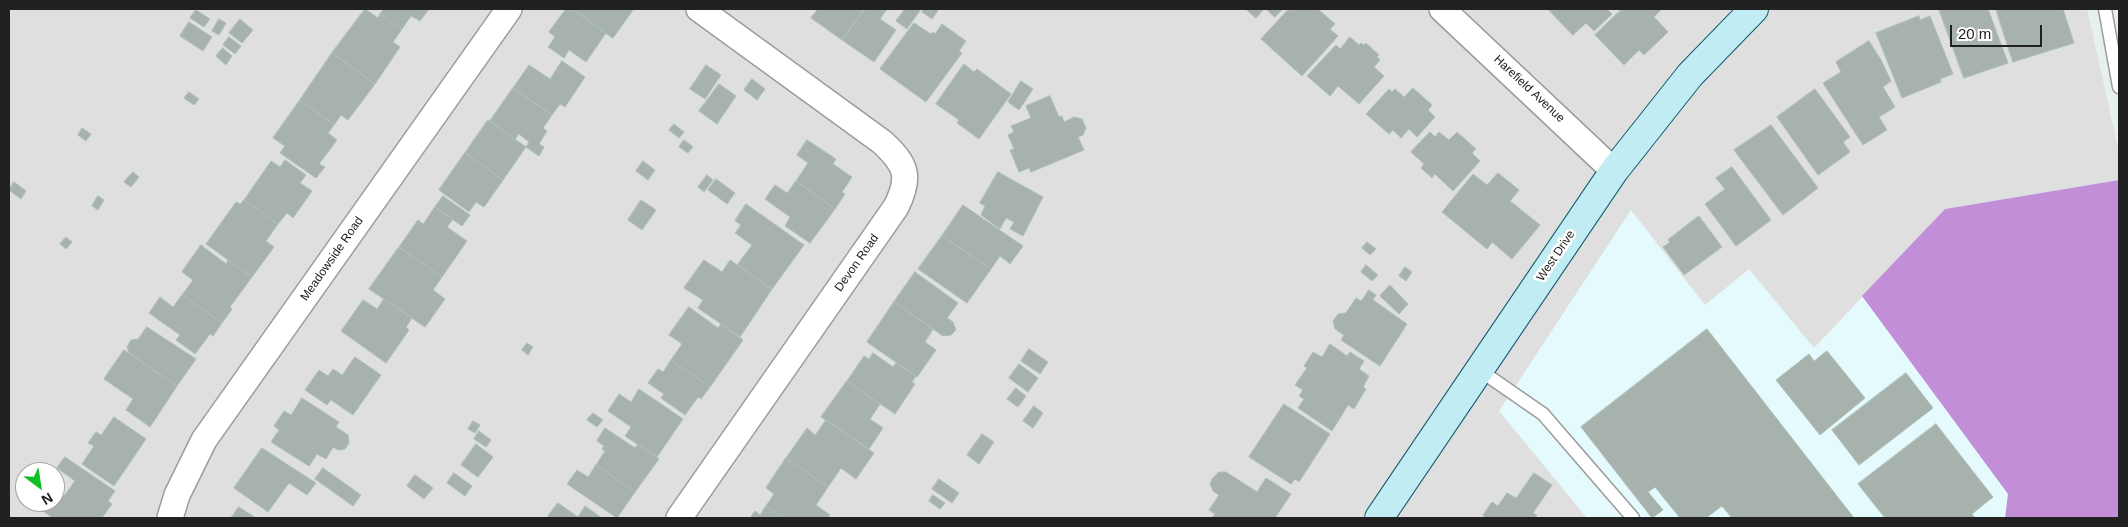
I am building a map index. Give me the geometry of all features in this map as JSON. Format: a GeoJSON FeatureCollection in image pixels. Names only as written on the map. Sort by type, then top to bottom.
{"type":"FeatureCollection","features":[{"type":"Feature","properties":{"kind":"street","name":"Meadowside Road"},"geometry":{"type":"LineString","coordinates":[[170,518],[177,496],[204,440],[509,9]]}},
{"type":"Feature","properties":{"kind":"street","name":"Devon Road"},"geometry":{"type":"LineString","coordinates":[[679,518],[896,207],[906,188],[905,170],[896,154],[699,9]]}},
{"type":"Feature","properties":{"kind":"street","name":"Harefield Avenue"},"geometry":{"type":"LineString","coordinates":[[1442,9],[1614,171]]}},
{"type":"Feature","properties":{"kind":"street","name":"West Drive"},"geometry":{"type":"LineString","coordinates":[[1379,518],[1478,369],[1614,171],[1690,75],[1754,9]]}},
{"type":"Feature","properties":{"kind":"lane"},"geometry":{"type":"LineString","coordinates":[[2105,9],[2119,87]]}},
{"type":"Feature","properties":{"kind":"lane"},"geometry":{"type":"LineString","coordinates":[[1478,369],[1543,414],[1633,518]]}},
{"type":"Feature","properties":{"kind":"shaded area"},"geometry":{"type":"Polygon","coordinates":[[[9,9],[2087,9],[2119,152],[2119,518],[9,518],[9,9]]]}},
{"type":"Feature","properties":{"kind":"shaded area"},"geometry":{"type":"Polygon","coordinates":[[[2119,180],[2119,518],[1587,518],[1499,411],[1631,210],[1705,305],[1749,269],[1814,348],[1945,209],[2119,180]]]}},
{"type":"Feature","properties":{"kind":"shaded area"},"geometry":{"type":"Polygon","coordinates":[[[2119,180],[2119,518],[2005,518],[2008,494],[1862,296],[1945,209],[2119,180]]]}},
{"type":"Feature","properties":{"kind":"building"},"geometry":{"type":"Polygon","coordinates":[[[365,9],[378,18],[380,14],[402,29],[393,42],[400,47],[375,84],[332,53],[365,9]]]}},
{"type":"Feature","properties":{"kind":"building"},"geometry":{"type":"Polygon","coordinates":[[[384,9],[429,9],[420,21],[411,16],[402,29],[380,14],[384,9]]]}},
{"type":"Feature","properties":{"kind":"building"},"geometry":{"type":"Polygon","coordinates":[[[566,9],[572,9],[606,33],[586,62],[569,50],[564,58],[548,47],[555,37],[549,32],[566,9]]]}},
{"type":"Feature","properties":{"kind":"building"},"geometry":{"type":"Polygon","coordinates":[[[572,9],[631,9],[633,10],[613,38],[572,9]]]}},
{"type":"Feature","properties":{"kind":"building"},"geometry":{"type":"Polygon","coordinates":[[[818,9],[865,9],[842,40],[811,18],[818,9]]]}},
{"type":"Feature","properties":{"kind":"building"},"geometry":{"type":"Polygon","coordinates":[[[865,9],[887,9],[880,19],[896,30],[874,62],[842,40],[865,9]]]}},
{"type":"Feature","properties":{"kind":"building"},"geometry":{"type":"Polygon","coordinates":[[[905,9],[921,9],[907,29],[896,21],[905,9]]]}},
{"type":"Feature","properties":{"kind":"building"},"geometry":{"type":"Polygon","coordinates":[[[924,9],[939,9],[932,19],[922,12],[924,9]]]}},
{"type":"Feature","properties":{"kind":"building"},"geometry":{"type":"Polygon","coordinates":[[[1246,9],[1264,9],[1256,18],[1246,9]]]}},
{"type":"Feature","properties":{"kind":"building"},"geometry":{"type":"Polygon","coordinates":[[[1266,9],[1283,9],[1275,17],[1266,9]]]}},
{"type":"Feature","properties":{"kind":"building"},"geometry":{"type":"Polygon","coordinates":[[[1289,9],[1294,11],[1296,9],[1318,9],[1335,24],[1330,29],[1338,36],[1302,76],[1261,39],[1289,9]]]}},
{"type":"Feature","properties":{"kind":"building"},"geometry":{"type":"Polygon","coordinates":[[[1548,9],[1607,9],[1612,14],[1594,31],[1586,23],[1573,35],[1548,9]]]}},
{"type":"Feature","properties":{"kind":"building"},"geometry":{"type":"Polygon","coordinates":[[[1622,9],[1662,9],[1654,17],[1668,32],[1644,55],[1639,50],[1624,65],[1595,35],[1622,9]]]}},
{"type":"Feature","properties":{"kind":"building"},"geometry":{"type":"Polygon","coordinates":[[[1939,9],[1988,9],[2008,63],[1964,78],[1939,9]]]}},
{"type":"Feature","properties":{"kind":"building"},"geometry":{"type":"Polygon","coordinates":[[[1996,9],[2063,9],[2074,43],[2013,62],[1996,9]]]}},
{"type":"Feature","properties":{"kind":"building"},"geometry":{"type":"Polygon","coordinates":[[[196,10],[210,19],[204,27],[190,18],[196,10]]]}},
{"type":"Feature","properties":{"kind":"building"},"geometry":{"type":"Polygon","coordinates":[[[1919,16],[1920,20],[1930,16],[1953,74],[1940,79],[1941,82],[1902,98],[1876,33],[1919,16]]]}},
{"type":"Feature","properties":{"kind":"building"},"geometry":{"type":"Polygon","coordinates":[[[219,19],[226,23],[219,35],[212,31],[219,19]]]}},
{"type":"Feature","properties":{"kind":"building"},"geometry":{"type":"Polygon","coordinates":[[[240,19],[253,30],[242,43],[229,33],[240,19]]]}},
{"type":"Feature","properties":{"kind":"building"},"geometry":{"type":"Polygon","coordinates":[[[189,22],[212,37],[203,51],[180,36],[189,22]]]}},
{"type":"Feature","properties":{"kind":"building"},"geometry":{"type":"Polygon","coordinates":[[[914,23],[931,34],[933,32],[935,34],[942,24],[966,41],[959,51],[962,53],[926,102],[880,69],[914,23]]]}},
{"type":"Feature","properties":{"kind":"building"},"geometry":{"type":"Polygon","coordinates":[[[229,37],[241,46],[235,54],[223,45],[229,37]]]}},
{"type":"Feature","properties":{"kind":"building"},"geometry":{"type":"Polygon","coordinates":[[[1350,37],[1359,45],[1366,43],[1379,55],[1377,57],[1380,60],[1374,67],[1384,76],[1359,104],[1338,86],[1330,96],[1307,76],[1336,45],[1340,49],[1350,37]]]}},
{"type":"Feature","properties":{"kind":"building"},"geometry":{"type":"Polygon","coordinates":[[[1869,41],[1891,81],[1883,87],[1895,107],[1879,117],[1887,130],[1863,145],[1823,83],[1841,72],[1836,62],[1869,41]]]}},
{"type":"Feature","properties":{"kind":"building"},"geometry":{"type":"Polygon","coordinates":[[[223,48],[232,56],[226,65],[216,56],[223,48]]]}},
{"type":"Feature","properties":{"kind":"building"},"geometry":{"type":"Polygon","coordinates":[[[332,53],[375,84],[348,120],[341,115],[334,125],[300,100],[332,53]]]}},
{"type":"Feature","properties":{"kind":"building"},"geometry":{"type":"Polygon","coordinates":[[[562,61],[585,77],[565,107],[560,104],[552,115],[513,88],[529,65],[550,79],[562,61]]]}},
{"type":"Feature","properties":{"kind":"building"},"geometry":{"type":"Polygon","coordinates":[[[964,64],[974,72],[977,69],[1011,94],[979,139],[957,123],[959,120],[936,104],[964,64]]]}},
{"type":"Feature","properties":{"kind":"building"},"geometry":{"type":"Polygon","coordinates":[[[706,65],[721,75],[705,99],[690,89],[706,65]]]}},
{"type":"Feature","properties":{"kind":"building"},"geometry":{"type":"Polygon","coordinates":[[[752,79],[765,89],[757,100],[744,90],[752,79]]]}},
{"type":"Feature","properties":{"kind":"building"},"geometry":{"type":"Polygon","coordinates":[[[1021,81],[1033,89],[1019,110],[1008,102],[1021,81]]]}},
{"type":"Feature","properties":{"kind":"building"},"geometry":{"type":"Polygon","coordinates":[[[719,84],[736,96],[717,124],[699,111],[719,84]]]}},
{"type":"Feature","properties":{"kind":"building"},"geometry":{"type":"Polygon","coordinates":[[[513,88],[552,115],[543,128],[547,131],[539,144],[544,147],[539,156],[526,147],[529,142],[519,134],[515,139],[490,121],[513,88]]]}},
{"type":"Feature","properties":{"kind":"building"},"geometry":{"type":"Polygon","coordinates":[[[1413,88],[1432,105],[1428,110],[1435,117],[1417,137],[1409,129],[1401,138],[1393,130],[1389,134],[1366,114],[1389,89],[1392,92],[1395,89],[1404,97],[1413,88]]]}},
{"type":"Feature","properties":{"kind":"building"},"geometry":{"type":"Polygon","coordinates":[[[1815,89],[1850,137],[1843,142],[1850,152],[1818,175],[1777,117],[1815,89]]]}},
{"type":"Feature","properties":{"kind":"building"},"geometry":{"type":"Polygon","coordinates":[[[189,92],[199,99],[194,105],[184,98],[189,92]]]}},
{"type":"Feature","properties":{"kind":"building"},"geometry":{"type":"Polygon","coordinates":[[[1050,96],[1059,117],[1062,116],[1064,122],[1074,117],[1082,119],[1086,128],[1083,135],[1078,137],[1084,150],[1031,172],[1029,168],[1019,172],[1010,150],[1014,149],[1008,135],[1014,132],[1011,126],[1031,118],[1026,106],[1050,96]]]}},
{"type":"Feature","properties":{"kind":"building"},"geometry":{"type":"Polygon","coordinates":[[[300,100],[334,125],[328,133],[337,140],[319,164],[325,167],[316,178],[280,153],[285,146],[273,138],[300,100]]]}},
{"type":"Feature","properties":{"kind":"building"},"geometry":{"type":"Polygon","coordinates":[[[488,120],[526,147],[503,180],[465,153],[488,120]]]}},
{"type":"Feature","properties":{"kind":"building"},"geometry":{"type":"Polygon","coordinates":[[[674,124],[684,132],[679,138],[669,130],[674,124]]]}},
{"type":"Feature","properties":{"kind":"building"},"geometry":{"type":"Polygon","coordinates":[[[1771,125],[1818,188],[1783,215],[1734,150],[1771,125]]]}},
{"type":"Feature","properties":{"kind":"building"},"geometry":{"type":"Polygon","coordinates":[[[82,128],[91,134],[86,141],[78,135],[82,128]]]}},
{"type":"Feature","properties":{"kind":"building"},"geometry":{"type":"Polygon","coordinates":[[[1430,132],[1435,137],[1439,132],[1449,140],[1457,132],[1476,149],[1472,153],[1480,161],[1453,191],[1435,174],[1432,178],[1421,168],[1424,164],[1411,152],[1430,132]]]}},
{"type":"Feature","properties":{"kind":"building"},"geometry":{"type":"Polygon","coordinates":[[[684,140],[693,147],[688,153],[679,147],[684,140]]]}},
{"type":"Feature","properties":{"kind":"building"},"geometry":{"type":"Polygon","coordinates":[[[807,140],[836,159],[833,164],[852,177],[842,192],[845,194],[835,209],[796,181],[808,163],[797,155],[807,140]]]}},
{"type":"Feature","properties":{"kind":"building"},"geometry":{"type":"Polygon","coordinates":[[[465,153],[503,180],[484,207],[476,202],[469,212],[439,190],[465,153]]]}},
{"type":"Feature","properties":{"kind":"building"},"geometry":{"type":"Polygon","coordinates":[[[285,160],[306,175],[300,183],[312,191],[293,218],[287,213],[278,224],[244,200],[271,161],[280,167],[285,160]]]}},
{"type":"Feature","properties":{"kind":"building"},"geometry":{"type":"Polygon","coordinates":[[[643,161],[655,170],[648,180],[636,171],[643,161]]]}},
{"type":"Feature","properties":{"kind":"building"},"geometry":{"type":"Polygon","coordinates":[[[1732,167],[1771,220],[1736,246],[1705,204],[1725,189],[1716,178],[1732,167]]]}},
{"type":"Feature","properties":{"kind":"building"},"geometry":{"type":"Polygon","coordinates":[[[133,172],[139,177],[131,187],[124,182],[133,172]]]}},
{"type":"Feature","properties":{"kind":"building"},"geometry":{"type":"Polygon","coordinates":[[[998,172],[1043,197],[1023,236],[1010,229],[1014,222],[1006,218],[1000,229],[981,215],[985,206],[980,203],[998,172]]]}},
{"type":"Feature","properties":{"kind":"building"},"geometry":{"type":"Polygon","coordinates":[[[1498,173],[1519,190],[1510,201],[1540,225],[1512,259],[1492,242],[1487,249],[1442,212],[1473,174],[1487,185],[1498,173]]]}},
{"type":"Feature","properties":{"kind":"building"},"geometry":{"type":"Polygon","coordinates":[[[707,175],[713,180],[704,192],[698,187],[707,175]]]}},
{"type":"Feature","properties":{"kind":"building"},"geometry":{"type":"Polygon","coordinates":[[[716,179],[735,193],[727,204],[708,190],[716,179]]]}},
{"type":"Feature","properties":{"kind":"building"},"geometry":{"type":"Polygon","coordinates":[[[796,181],[835,209],[810,243],[785,226],[790,217],[765,199],[775,185],[787,193],[796,181]]]}},
{"type":"Feature","properties":{"kind":"building"},"geometry":{"type":"Polygon","coordinates":[[[14,182],[26,191],[21,199],[9,190],[14,182]]]}},
{"type":"Feature","properties":{"kind":"building"},"geometry":{"type":"Polygon","coordinates":[[[98,196],[104,200],[98,210],[92,206],[98,196]]]}},
{"type":"Feature","properties":{"kind":"building"},"geometry":{"type":"Polygon","coordinates":[[[443,196],[470,215],[462,226],[435,207],[443,196]]]}},
{"type":"Feature","properties":{"kind":"building"},"geometry":{"type":"Polygon","coordinates":[[[244,200],[278,224],[266,241],[274,247],[252,277],[206,244],[236,202],[240,204],[244,200]]]}},
{"type":"Feature","properties":{"kind":"building"},"geometry":{"type":"Polygon","coordinates":[[[641,200],[656,210],[642,230],[628,220],[641,200]]]}},
{"type":"Feature","properties":{"kind":"building"},"geometry":{"type":"Polygon","coordinates":[[[746,204],[804,245],[772,289],[737,265],[752,245],[735,233],[741,225],[735,221],[746,204]]]}},
{"type":"Feature","properties":{"kind":"building"},"geometry":{"type":"Polygon","coordinates":[[[963,205],[1023,246],[1010,264],[1000,256],[991,269],[942,236],[963,205]]]}},
{"type":"Feature","properties":{"kind":"building"},"geometry":{"type":"Polygon","coordinates":[[[435,207],[453,219],[447,227],[467,241],[442,277],[399,247],[418,220],[423,224],[435,207]]]}},
{"type":"Feature","properties":{"kind":"building"},"geometry":{"type":"Polygon","coordinates":[[[1699,216],[1722,247],[1684,275],[1663,247],[1670,242],[1668,240],[1699,216]]]}},
{"type":"Feature","properties":{"kind":"building"},"geometry":{"type":"Polygon","coordinates":[[[942,236],[991,269],[967,303],[918,269],[942,236]]]}},
{"type":"Feature","properties":{"kind":"building"},"geometry":{"type":"Polygon","coordinates":[[[66,237],[72,242],[66,249],[60,244],[66,237]]]}},
{"type":"Feature","properties":{"kind":"building"},"geometry":{"type":"Polygon","coordinates":[[[1367,242],[1376,249],[1370,255],[1362,248],[1367,242]]]}},
{"type":"Feature","properties":{"kind":"building"},"geometry":{"type":"Polygon","coordinates":[[[201,245],[226,264],[228,260],[252,277],[230,307],[232,309],[222,323],[182,295],[193,280],[182,272],[201,245]]]}},
{"type":"Feature","properties":{"kind":"building"},"geometry":{"type":"Polygon","coordinates":[[[399,247],[442,277],[433,290],[445,299],[425,327],[369,289],[399,247]]]}},
{"type":"Feature","properties":{"kind":"building"},"geometry":{"type":"Polygon","coordinates":[[[704,260],[722,272],[730,260],[772,289],[740,337],[698,308],[703,300],[684,288],[704,260]]]}},
{"type":"Feature","properties":{"kind":"building"},"geometry":{"type":"Polygon","coordinates":[[[1366,265],[1378,275],[1372,281],[1361,272],[1366,265]]]}},
{"type":"Feature","properties":{"kind":"building"},"geometry":{"type":"Polygon","coordinates":[[[1405,267],[1412,272],[1406,281],[1399,276],[1405,267]]]}},
{"type":"Feature","properties":{"kind":"building"},"geometry":{"type":"Polygon","coordinates":[[[915,272],[958,303],[947,318],[953,322],[956,330],[951,335],[943,336],[894,302],[915,272]]]}},
{"type":"Feature","properties":{"kind":"building"},"geometry":{"type":"Polygon","coordinates":[[[1390,285],[1408,304],[1399,314],[1380,296],[1390,285]]]}},
{"type":"Feature","properties":{"kind":"building"},"geometry":{"type":"Polygon","coordinates":[[[1369,290],[1376,295],[1373,300],[1407,324],[1380,366],[1341,340],[1344,335],[1335,329],[1333,321],[1338,314],[1346,313],[1356,298],[1361,301],[1369,290]]]}},
{"type":"Feature","properties":{"kind":"building"},"geometry":{"type":"Polygon","coordinates":[[[182,295],[222,323],[213,336],[210,334],[195,354],[176,340],[180,335],[149,313],[160,297],[173,307],[182,295]]]}},
{"type":"Feature","properties":{"kind":"building"},"geometry":{"type":"Polygon","coordinates":[[[384,299],[412,318],[406,327],[409,330],[386,363],[341,331],[363,300],[377,309],[384,299]]]}},
{"type":"Feature","properties":{"kind":"building"},"geometry":{"type":"Polygon","coordinates":[[[894,302],[933,329],[925,342],[936,350],[917,377],[867,342],[894,302]]]}},
{"type":"Feature","properties":{"kind":"building"},"geometry":{"type":"Polygon","coordinates":[[[689,307],[718,328],[721,324],[743,340],[710,387],[671,360],[682,344],[669,335],[689,307]]]}},
{"type":"Feature","properties":{"kind":"building"},"geometry":{"type":"Polygon","coordinates":[[[147,327],[196,359],[177,386],[129,353],[127,347],[131,340],[138,339],[147,327]]]}},
{"type":"Feature","properties":{"kind":"building"},"geometry":{"type":"Polygon","coordinates":[[[1707,329],[1854,518],[1732,518],[1722,506],[1706,518],[1680,518],[1655,487],[1648,492],[1663,510],[1652,518],[1581,427],[1707,329]]]}},
{"type":"Feature","properties":{"kind":"building"},"geometry":{"type":"Polygon","coordinates":[[[527,343],[533,347],[528,355],[522,350],[527,343]]]}},
{"type":"Feature","properties":{"kind":"building"},"geometry":{"type":"Polygon","coordinates":[[[1330,344],[1347,356],[1350,352],[1364,361],[1359,369],[1369,376],[1363,387],[1366,389],[1354,409],[1348,405],[1332,431],[1298,408],[1304,399],[1299,396],[1303,390],[1295,385],[1307,368],[1304,366],[1313,352],[1322,357],[1330,344]]]}},
{"type":"Feature","properties":{"kind":"building"},"geometry":{"type":"Polygon","coordinates":[[[1029,349],[1048,362],[1040,374],[1021,361],[1029,349]]]}},
{"type":"Feature","properties":{"kind":"building"},"geometry":{"type":"Polygon","coordinates":[[[124,350],[177,386],[150,427],[126,410],[133,399],[104,379],[124,350]]]}},
{"type":"Feature","properties":{"kind":"building"},"geometry":{"type":"Polygon","coordinates":[[[1827,351],[1865,398],[1820,435],[1776,380],[1809,354],[1814,361],[1827,351]]]}},
{"type":"Feature","properties":{"kind":"building"},"geometry":{"type":"Polygon","coordinates":[[[873,353],[893,367],[896,363],[916,376],[912,382],[915,384],[895,414],[847,381],[864,356],[869,359],[873,353]]]}},
{"type":"Feature","properties":{"kind":"building"},"geometry":{"type":"Polygon","coordinates":[[[355,357],[381,375],[353,415],[331,400],[327,405],[305,390],[319,370],[328,376],[333,369],[342,375],[355,357]]]}},
{"type":"Feature","properties":{"kind":"building"},"geometry":{"type":"Polygon","coordinates":[[[671,360],[710,387],[701,399],[698,397],[685,415],[661,398],[664,394],[648,383],[658,369],[663,372],[671,360]]]}},
{"type":"Feature","properties":{"kind":"building"},"geometry":{"type":"Polygon","coordinates":[[[1019,364],[1038,378],[1028,392],[1009,378],[1019,364]]]}},
{"type":"Feature","properties":{"kind":"building"},"geometry":{"type":"Polygon","coordinates":[[[1906,373],[1933,408],[1859,465],[1832,430],[1906,373]]]}},
{"type":"Feature","properties":{"kind":"building"},"geometry":{"type":"Polygon","coordinates":[[[847,381],[880,404],[870,419],[883,428],[869,449],[821,417],[847,381]]]}},
{"type":"Feature","properties":{"kind":"building"},"geometry":{"type":"Polygon","coordinates":[[[1016,388],[1026,396],[1018,407],[1007,399],[1016,388]]]}},
{"type":"Feature","properties":{"kind":"building"},"geometry":{"type":"Polygon","coordinates":[[[639,389],[683,419],[657,457],[625,436],[631,427],[608,411],[619,394],[631,402],[639,389]]]}},
{"type":"Feature","properties":{"kind":"building"},"geometry":{"type":"Polygon","coordinates":[[[302,398],[339,422],[336,427],[348,435],[349,443],[345,449],[338,450],[333,447],[326,459],[317,454],[309,466],[271,442],[279,430],[274,426],[284,411],[291,415],[302,398]]]}},
{"type":"Feature","properties":{"kind":"building"},"geometry":{"type":"Polygon","coordinates":[[[1284,404],[1330,434],[1299,482],[1295,479],[1291,484],[1249,457],[1284,404]]]}},
{"type":"Feature","properties":{"kind":"building"},"geometry":{"type":"Polygon","coordinates":[[[1034,406],[1043,413],[1033,428],[1023,421],[1034,406]]]}},
{"type":"Feature","properties":{"kind":"building"},"geometry":{"type":"Polygon","coordinates":[[[593,413],[603,420],[597,427],[587,420],[593,413]]]}},
{"type":"Feature","properties":{"kind":"building"},"geometry":{"type":"Polygon","coordinates":[[[114,417],[146,439],[114,486],[82,464],[94,446],[88,443],[96,432],[101,435],[114,417]]]}},
{"type":"Feature","properties":{"kind":"building"},"geometry":{"type":"Polygon","coordinates":[[[826,420],[874,453],[856,479],[841,468],[828,487],[786,458],[807,428],[815,435],[826,420]]]}},
{"type":"Feature","properties":{"kind":"building"},"geometry":{"type":"Polygon","coordinates":[[[473,421],[480,425],[475,433],[468,429],[473,421]]]}},
{"type":"Feature","properties":{"kind":"building"},"geometry":{"type":"Polygon","coordinates":[[[1936,424],[1993,497],[1972,514],[1975,518],[1885,518],[1858,484],[1936,424]]]}},
{"type":"Feature","properties":{"kind":"building"},"geometry":{"type":"Polygon","coordinates":[[[605,428],[635,448],[638,444],[659,459],[635,492],[596,465],[605,451],[602,449],[604,446],[597,441],[605,428]]]}},
{"type":"Feature","properties":{"kind":"building"},"geometry":{"type":"Polygon","coordinates":[[[479,431],[491,440],[486,447],[474,439],[479,431]]]}},
{"type":"Feature","properties":{"kind":"building"},"geometry":{"type":"Polygon","coordinates":[[[982,434],[994,442],[979,464],[967,455],[982,434]]]}},
{"type":"Feature","properties":{"kind":"building"},"geometry":{"type":"Polygon","coordinates":[[[476,444],[493,457],[478,477],[461,465],[476,444]]]}},
{"type":"Feature","properties":{"kind":"building"},"geometry":{"type":"Polygon","coordinates":[[[262,448],[316,483],[307,495],[289,483],[268,512],[234,488],[262,448]]]}},
{"type":"Feature","properties":{"kind":"building"},"geometry":{"type":"Polygon","coordinates":[[[65,457],[115,491],[108,501],[112,504],[102,518],[53,518],[44,512],[65,512],[65,495],[75,481],[65,474],[65,462],[61,462],[65,457]]]}},
{"type":"Feature","properties":{"kind":"building"},"geometry":{"type":"Polygon","coordinates":[[[786,458],[828,487],[816,505],[830,515],[828,518],[783,518],[766,506],[774,494],[766,488],[786,458]]]}},
{"type":"Feature","properties":{"kind":"building"},"geometry":{"type":"Polygon","coordinates":[[[596,465],[635,492],[617,518],[567,484],[577,470],[588,477],[596,465]]]}},
{"type":"Feature","properties":{"kind":"building"},"geometry":{"type":"Polygon","coordinates":[[[323,468],[361,495],[353,506],[315,479],[323,468]]]}},
{"type":"Feature","properties":{"kind":"building"},"geometry":{"type":"Polygon","coordinates":[[[1219,472],[1226,472],[1257,492],[1266,478],[1291,494],[1275,518],[1212,518],[1215,514],[1209,510],[1219,495],[1213,491],[1210,484],[1219,472]]]}},
{"type":"Feature","properties":{"kind":"building"},"geometry":{"type":"Polygon","coordinates":[[[454,473],[472,486],[465,496],[447,483],[454,473]]]}},
{"type":"Feature","properties":{"kind":"building"},"geometry":{"type":"Polygon","coordinates":[[[1534,473],[1552,485],[1533,513],[1537,515],[1535,518],[1485,518],[1483,515],[1492,502],[1498,506],[1507,493],[1516,498],[1534,473]]]}},
{"type":"Feature","properties":{"kind":"building"},"geometry":{"type":"Polygon","coordinates":[[[415,475],[433,488],[424,499],[407,486],[415,475]]]}},
{"type":"Feature","properties":{"kind":"building"},"geometry":{"type":"Polygon","coordinates":[[[939,479],[959,493],[952,503],[932,489],[939,479]]]}},
{"type":"Feature","properties":{"kind":"building"},"geometry":{"type":"Polygon","coordinates":[[[933,495],[945,503],[940,509],[929,501],[933,495]]]}},
{"type":"Feature","properties":{"kind":"building"},"geometry":{"type":"Polygon","coordinates":[[[558,503],[578,517],[585,506],[602,518],[551,518],[548,516],[558,503]]]}},
{"type":"Feature","properties":{"kind":"building"},"geometry":{"type":"Polygon","coordinates":[[[766,506],[783,518],[750,518],[755,511],[760,515],[766,506]]]}},
{"type":"Feature","properties":{"kind":"building"},"geometry":{"type":"Polygon","coordinates":[[[239,507],[256,518],[231,518],[239,507]]]}}]}
